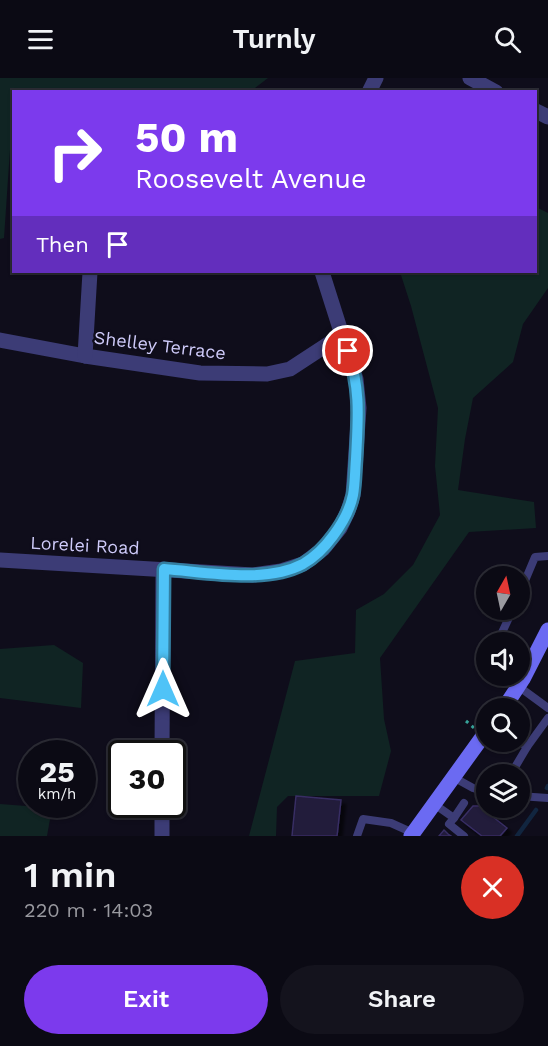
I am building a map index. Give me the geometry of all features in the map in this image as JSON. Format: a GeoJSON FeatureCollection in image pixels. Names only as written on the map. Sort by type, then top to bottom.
{"type":"FeatureCollection","features":[{"type":"Feature","properties":{"kind":"main road"},"geometry":{"type":"LineString","coordinates":[[530,660],[548,630]]}},
{"type":"Feature","properties":{"kind":"main road"},"geometry":{"type":"LineString","coordinates":[[412,835],[476,746]]}},
{"type":"Feature","properties":{"kind":"street"},"geometry":{"type":"LineString","coordinates":[[470,78],[492,90]]}},
{"type":"Feature","properties":{"kind":"street"},"geometry":{"type":"LineString","coordinates":[[85,356],[90,273]]}},
{"type":"Feature","properties":{"kind":"street"},"geometry":{"type":"LineString","coordinates":[[164,569],[253,575],[281,571],[303,564],[323,549],[340,528],[353,495],[359,408],[353,368],[322,273]]}},
{"type":"Feature","properties":{"kind":"street","name":"Shelley Terrace"},"geometry":{"type":"LineString","coordinates":[[0,340],[85,356],[200,373],[267,374],[290,369],[342,335]]}},
{"type":"Feature","properties":{"kind":"street","name":"Lorelei Road"},"geometry":{"type":"LineString","coordinates":[[0,560],[164,569],[162,740]]}},
{"type":"Feature","properties":{"kind":"street"},"geometry":{"type":"LineString","coordinates":[[162,818],[162,836]]}},
{"type":"Feature","properties":{"kind":"lane"},"geometry":{"type":"LineString","coordinates":[[530,570],[536,557],[548,556]]}},
{"type":"Feature","properties":{"kind":"lane"},"geometry":{"type":"LineString","coordinates":[[530,686],[548,708]]}},
{"type":"Feature","properties":{"kind":"lane"},"geometry":{"type":"LineString","coordinates":[[530,743],[548,718]]}},
{"type":"Feature","properties":{"kind":"lane"},"geometry":{"type":"LineString","coordinates":[[453,777],[476,789]]}},
{"type":"Feature","properties":{"kind":"lane"},"geometry":{"type":"LineString","coordinates":[[530,797],[548,798]]}},
{"type":"Feature","properties":{"kind":"lane"},"geometry":{"type":"LineString","coordinates":[[452,826],[464,803]]}},
{"type":"Feature","properties":{"kind":"lane"},"geometry":{"type":"LineString","coordinates":[[434,804],[452,826],[464,836]]}},
{"type":"Feature","properties":{"kind":"lane"},"geometry":{"type":"LineString","coordinates":[[357,836],[363,819],[391,823],[412,835]]}},
{"type":"Feature","properties":{"kind":"green space"},"geometry":{"type":"Polygon","coordinates":[[[0,78],[268,78],[252,90],[12,90],[12,134],[4,238],[0,239],[0,78]]]}},
{"type":"Feature","properties":{"kind":"green space"},"geometry":{"type":"Polygon","coordinates":[[[537,208],[548,213],[548,288],[523,324],[513,362],[473,398],[458,490],[534,502],[536,528],[469,532],[380,658],[384,719],[391,751],[379,796],[288,796],[277,807],[276,836],[249,836],[295,661],[355,653],[356,610],[384,594],[413,565],[440,515],[435,466],[438,408],[400,273],[537,273],[537,208]]]}},
{"type":"Feature","properties":{"kind":"green space"},"geometry":{"type":"Polygon","coordinates":[[[54,645],[83,663],[81,708],[0,698],[0,649],[54,645]]]}},
{"type":"Feature","properties":{"kind":"green space"},"geometry":{"type":"Polygon","coordinates":[[[0,804],[18,805],[18,818],[50,818],[47,836],[0,836],[0,804]]]}},
{"type":"Feature","properties":{"kind":"building"},"geometry":{"type":"Polygon","coordinates":[[[296,796],[341,800],[337,836],[292,836],[296,796]]]}},
{"type":"Feature","properties":{"kind":"building"},"geometry":{"type":"Polygon","coordinates":[[[473,806],[476,806],[476,818],[494,818],[507,828],[500,836],[482,836],[461,820],[473,806]]]}},
{"type":"Feature","properties":{"kind":"building"},"geometry":{"type":"Polygon","coordinates":[[[444,830],[448,834],[451,836],[439,836],[444,830]]]}},
{"type":"Feature","properties":{"kind":"waterway"},"geometry":{"type":"LineString","coordinates":[[517,836],[536,810]]}},
{"type":"Feature","properties":{"kind":"route"},"geometry":{"type":"LineString","coordinates":[[163,689],[164,569],[253,575],[281,571],[303,564],[323,549],[340,528],[353,495],[359,408],[356,379],[348,351]]}}]}
